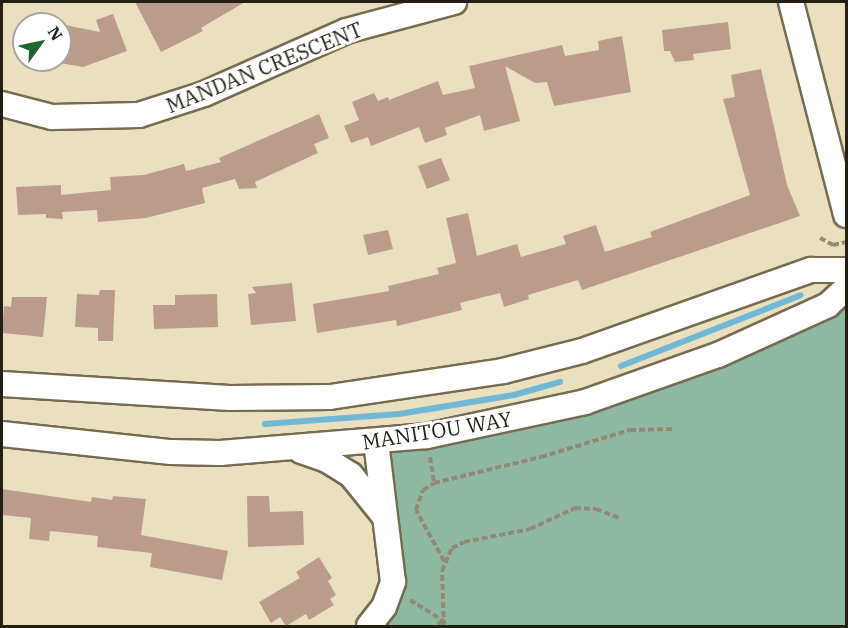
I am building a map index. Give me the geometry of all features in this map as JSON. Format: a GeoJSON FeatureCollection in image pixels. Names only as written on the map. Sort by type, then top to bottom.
{"type":"FeatureCollection","features":[{"type":"Feature","properties":{"kind":"street","name":"MANDAN CRESCENT"},"geometry":{"type":"LineString","coordinates":[[2,104],[52,117],[139,115],[204,94],[346,31],[454,2]]}},
{"type":"Feature","properties":{"kind":"street"},"geometry":{"type":"LineString","coordinates":[[791,2],[846,215]]}},
{"type":"Feature","properties":{"kind":"street"},"geometry":{"type":"LineString","coordinates":[[2,384],[230,398],[330,397],[537,362],[582,351],[811,270],[846,270]]}},
{"type":"Feature","properties":{"kind":"street","name":"MANITOU WAY"},"geometry":{"type":"LineString","coordinates":[[2,434],[171,452],[293,448],[427,436],[585,402],[718,355],[828,305],[846,288]]}},
{"type":"Feature","properties":{"kind":"street"},"geometry":{"type":"LineString","coordinates":[[369,627],[384,607],[390,591],[393,557],[376,442]]}},
{"type":"Feature","properties":{"kind":"street"},"geometry":{"type":"LineString","coordinates":[[293,448],[327,460],[351,475],[387,520]]}},
{"type":"Feature","properties":{"kind":"path"},"geometry":{"type":"LineString","coordinates":[[820,238],[833,245],[846,242]]}},
{"type":"Feature","properties":{"kind":"path"},"geometry":{"type":"LineString","coordinates":[[443,624],[444,561],[416,510],[423,490],[434,483],[541,458],[630,430],[672,429]]}},
{"type":"Feature","properties":{"kind":"path"},"geometry":{"type":"LineString","coordinates":[[430,456],[434,483]]}},
{"type":"Feature","properties":{"kind":"path"},"geometry":{"type":"LineString","coordinates":[[444,561],[452,548],[464,542],[530,530],[575,508],[596,509],[620,518]]}},
{"type":"Feature","properties":{"kind":"path"},"geometry":{"type":"LineString","coordinates":[[390,591],[419,604],[443,624]]}},
{"type":"Feature","properties":{"kind":"path"},"geometry":{"type":"LineString","coordinates":[[435,627],[443,624]]}},
{"type":"Feature","properties":{"kind":"green space"},"geometry":{"type":"Polygon","coordinates":[[[846,288],[846,626],[369,626],[384,607],[376,442],[585,402],[846,288]]]}},
{"type":"Feature","properties":{"kind":"building"},"geometry":{"type":"Polygon","coordinates":[[[135,2],[245,2],[201,28],[203,31],[161,52],[135,2]]]}},
{"type":"Feature","properties":{"kind":"building"},"geometry":{"type":"Polygon","coordinates":[[[113,14],[127,51],[83,67],[72,65],[72,26],[100,32],[96,20],[113,14]]]}},
{"type":"Feature","properties":{"kind":"building"},"geometry":{"type":"Polygon","coordinates":[[[728,22],[731,49],[693,54],[694,60],[675,62],[670,51],[664,51],[662,30],[728,22]]]}},
{"type":"Feature","properties":{"kind":"building"},"geometry":{"type":"Polygon","coordinates":[[[622,36],[631,92],[554,106],[547,82],[535,83],[505,66],[520,121],[484,131],[480,115],[445,128],[447,135],[425,143],[419,127],[371,146],[368,137],[351,143],[344,126],[359,120],[352,102],[374,93],[378,101],[388,97],[389,100],[438,81],[443,95],[475,88],[469,66],[562,45],[565,56],[599,50],[598,41],[622,36]]]}},
{"type":"Feature","properties":{"kind":"building"},"geometry":{"type":"Polygon","coordinates":[[[761,69],[787,185],[800,216],[582,290],[578,280],[528,295],[529,299],[504,307],[500,293],[460,303],[462,310],[397,326],[396,320],[317,333],[313,304],[389,291],[388,286],[439,274],[437,268],[456,263],[446,218],[468,213],[477,256],[517,244],[521,257],[566,244],[563,236],[596,225],[605,252],[652,237],[650,232],[750,195],[723,99],[735,97],[731,75],[761,69]]]}},
{"type":"Feature","properties":{"kind":"building"},"geometry":{"type":"Polygon","coordinates":[[[319,114],[329,138],[314,144],[318,153],[255,182],[257,188],[239,189],[235,179],[202,188],[205,203],[146,218],[98,222],[97,210],[62,212],[63,219],[46,218],[46,214],[18,215],[16,187],[61,185],[61,195],[111,190],[110,177],[144,175],[184,164],[186,171],[221,162],[219,158],[319,114]]]}},
{"type":"Feature","properties":{"kind":"building"},"geometry":{"type":"Polygon","coordinates":[[[441,158],[450,180],[427,189],[418,166],[441,158]]]}},
{"type":"Feature","properties":{"kind":"building"},"geometry":{"type":"Polygon","coordinates":[[[388,230],[393,249],[368,255],[363,235],[388,230]]]}},
{"type":"Feature","properties":{"kind":"building"},"geometry":{"type":"Polygon","coordinates":[[[292,283],[296,321],[251,325],[248,294],[256,293],[252,287],[292,283]]]}},
{"type":"Feature","properties":{"kind":"building"},"geometry":{"type":"Polygon","coordinates":[[[100,290],[115,290],[113,341],[98,341],[98,328],[75,327],[77,294],[99,295],[100,290]]]}},
{"type":"Feature","properties":{"kind":"building"},"geometry":{"type":"Polygon","coordinates":[[[217,294],[218,327],[154,329],[153,305],[175,305],[175,295],[217,294]]]}},
{"type":"Feature","properties":{"kind":"building"},"geometry":{"type":"Polygon","coordinates":[[[12,297],[47,297],[43,337],[2,333],[4,306],[11,307],[12,297]]]}},
{"type":"Feature","properties":{"kind":"building"},"geometry":{"type":"Polygon","coordinates":[[[2,489],[91,502],[92,497],[112,500],[113,496],[146,499],[141,535],[228,551],[222,580],[150,567],[152,553],[97,547],[98,536],[50,531],[49,541],[29,539],[31,518],[2,515],[2,489]]]}},
{"type":"Feature","properties":{"kind":"building"},"geometry":{"type":"Polygon","coordinates":[[[247,496],[269,496],[270,512],[303,511],[304,545],[248,547],[247,496]]]}},
{"type":"Feature","properties":{"kind":"building"},"geometry":{"type":"Polygon","coordinates":[[[319,557],[332,578],[328,581],[336,595],[330,599],[334,605],[309,620],[306,614],[286,626],[280,617],[271,623],[259,602],[300,578],[296,572],[319,557]]]}},
{"type":"Feature","properties":{"kind":"waterway"},"geometry":{"type":"LineString","coordinates":[[621,366],[801,295]]}},
{"type":"Feature","properties":{"kind":"waterway"},"geometry":{"type":"LineString","coordinates":[[265,424],[399,414],[514,395],[560,382]]}}]}
